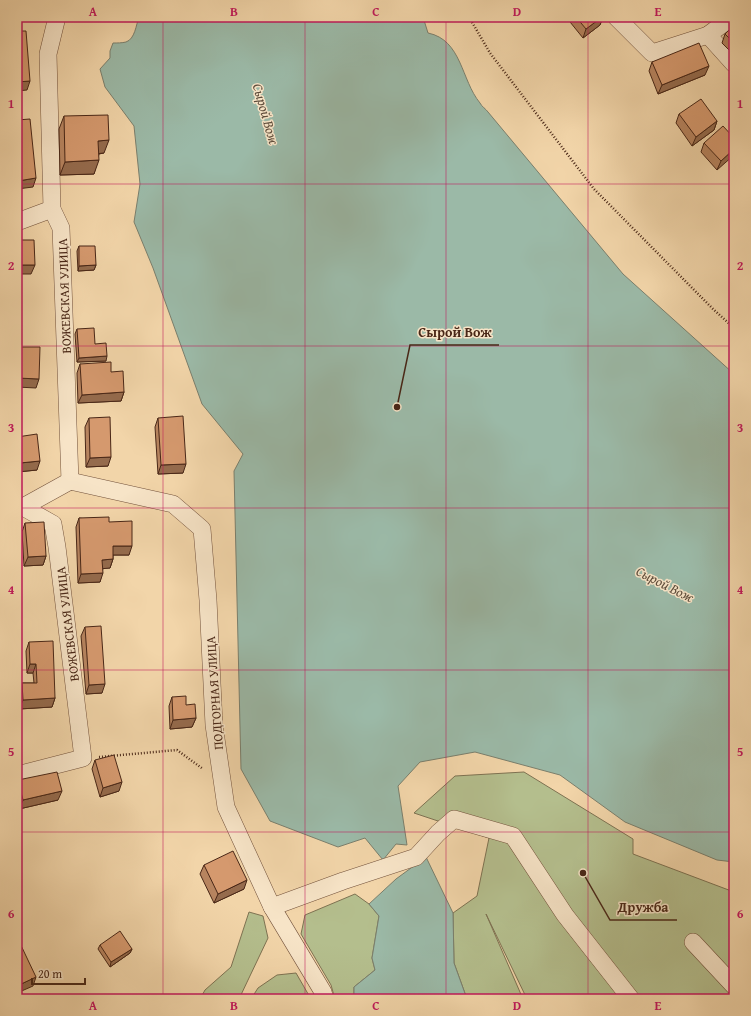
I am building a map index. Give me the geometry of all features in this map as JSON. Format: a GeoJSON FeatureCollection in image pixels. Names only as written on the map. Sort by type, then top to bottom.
{"type":"FeatureCollection","features":[{"type":"Feature","properties":{"kind":"street","name":"ВОЖЕВСКАЯ УЛИЦА"},"geometry":{"type":"LineString","coordinates":[[57,17],[48,54],[52,209],[61,228],[70,481]]}},
{"type":"Feature","properties":{"kind":"street"},"geometry":{"type":"LineString","coordinates":[[616,17],[652,53],[708,36],[732,17]]}},
{"type":"Feature","properties":{"kind":"street"},"geometry":{"type":"LineString","coordinates":[[708,36],[734,64]]}},
{"type":"Feature","properties":{"kind":"street"},"geometry":{"type":"LineString","coordinates":[[17,222],[52,209]]}},
{"type":"Feature","properties":{"kind":"street"},"geometry":{"type":"LineString","coordinates":[[20,506],[70,481]]}},
{"type":"Feature","properties":{"kind":"street","name":"ПОДГОРНАЯ УЛИЦА"},"geometry":{"type":"LineString","coordinates":[[70,481],[173,504],[202,529],[208,600],[214,725],[226,807],[272,907],[323,992],[325,999]]}},
{"type":"Feature","properties":{"kind":"street","name":"ВОЖЕВСКАЯ УЛИЦА"},"geometry":{"type":"LineString","coordinates":[[20,506],[53,524],[83,758]]}},
{"type":"Feature","properties":{"kind":"street"},"geometry":{"type":"LineString","coordinates":[[17,776],[83,758]]}},
{"type":"Feature","properties":{"kind":"street"},"geometry":{"type":"LineString","coordinates":[[272,907],[343,881],[416,857],[438,833],[454,819],[513,836],[565,915],[631,999]]}},
{"type":"Feature","properties":{"kind":"street"},"geometry":{"type":"LineString","coordinates":[[693,942],[734,986]]}},
{"type":"Feature","properties":{"kind":"path"},"geometry":{"type":"LineString","coordinates":[[469,17],[490,53],[594,189],[713,309],[734,328]]}},
{"type":"Feature","properties":{"kind":"path"},"geometry":{"type":"LineString","coordinates":[[83,758],[177,750],[223,783]]}},
{"type":"Feature","properties":{"kind":"green space"},"geometry":{"type":"Polygon","coordinates":[[[524,772],[633,839],[633,854],[734,892],[734,999],[527,999],[486,914],[523,999],[467,999],[454,963],[453,913],[477,896],[489,838],[414,813],[455,776],[524,772]]]}},
{"type":"Feature","properties":{"kind":"green space"},"geometry":{"type":"Polygon","coordinates":[[[355,894],[369,904],[379,916],[372,958],[375,970],[354,987],[354,999],[335,999],[331,985],[301,934],[305,915],[355,894]]]}},
{"type":"Feature","properties":{"kind":"green space"},"geometry":{"type":"Polygon","coordinates":[[[249,912],[263,916],[268,938],[239,999],[200,999],[205,990],[231,967],[249,912]]]}},
{"type":"Feature","properties":{"kind":"green space"},"geometry":{"type":"Polygon","coordinates":[[[296,973],[311,999],[251,999],[258,988],[277,975],[296,973]]]}},
{"type":"Feature","properties":{"kind":"water"},"geometry":{"type":"Polygon","coordinates":[[[139,17],[423,17],[428,33],[439,37],[448,44],[454,52],[474,94],[482,106],[623,274],[734,374],[734,862],[717,860],[625,822],[560,775],[475,752],[420,762],[398,786],[407,845],[396,844],[383,860],[365,838],[338,847],[270,821],[241,769],[234,471],[243,454],[202,404],[153,268],[134,222],[140,184],[134,126],[105,87],[100,69],[110,58],[110,51],[113,43],[126,42],[131,38],[135,31],[139,17]]]}},
{"type":"Feature","properties":{"kind":"water"},"geometry":{"type":"Polygon","coordinates":[[[426,857],[453,913],[454,963],[467,999],[354,999],[354,987],[375,970],[372,958],[379,916],[369,904],[396,879],[426,857]]]}},
{"type":"Feature","properties":{"kind":"building"},"geometry":{"type":"Polygon","coordinates":[[[576,17],[602,17],[586,29],[576,17]]]}},
{"type":"Feature","properties":{"kind":"building"},"geometry":{"type":"Polygon","coordinates":[[[734,25],[734,43],[725,34],[734,25]]]}},
{"type":"Feature","properties":{"kind":"building"},"geometry":{"type":"Polygon","coordinates":[[[17,31],[26,31],[30,81],[17,82],[17,31]]]}},
{"type":"Feature","properties":{"kind":"building"},"geometry":{"type":"Polygon","coordinates":[[[699,43],[709,66],[662,85],[652,62],[699,43]]]}},
{"type":"Feature","properties":{"kind":"building"},"geometry":{"type":"Polygon","coordinates":[[[701,99],[717,121],[696,137],[679,114],[701,99]]]}},
{"type":"Feature","properties":{"kind":"building"},"geometry":{"type":"Polygon","coordinates":[[[108,115],[109,140],[98,141],[99,160],[65,162],[64,116],[108,115]]]}},
{"type":"Feature","properties":{"kind":"building"},"geometry":{"type":"Polygon","coordinates":[[[30,119],[36,178],[18,181],[17,120],[30,119]]]}},
{"type":"Feature","properties":{"kind":"building"},"geometry":{"type":"Polygon","coordinates":[[[723,126],[734,138],[734,149],[721,161],[704,143],[723,126]]]}},
{"type":"Feature","properties":{"kind":"building"},"geometry":{"type":"Polygon","coordinates":[[[17,240],[34,240],[35,265],[17,265],[17,240]]]}},
{"type":"Feature","properties":{"kind":"building"},"geometry":{"type":"Polygon","coordinates":[[[79,246],[95,246],[96,265],[79,266],[79,246]]]}},
{"type":"Feature","properties":{"kind":"building"},"geometry":{"type":"Polygon","coordinates":[[[94,328],[95,344],[106,343],[107,356],[79,358],[77,329],[94,328]]]}},
{"type":"Feature","properties":{"kind":"building"},"geometry":{"type":"Polygon","coordinates":[[[17,347],[40,347],[39,379],[17,378],[17,347]]]}},
{"type":"Feature","properties":{"kind":"building"},"geometry":{"type":"Polygon","coordinates":[[[111,362],[111,372],[123,371],[124,392],[82,395],[80,364],[111,362]]]}},
{"type":"Feature","properties":{"kind":"building"},"geometry":{"type":"Polygon","coordinates":[[[183,416],[186,464],[161,465],[158,418],[183,416]]]}},
{"type":"Feature","properties":{"kind":"building"},"geometry":{"type":"Polygon","coordinates":[[[110,417],[111,457],[90,458],[89,418],[110,417]]]}},
{"type":"Feature","properties":{"kind":"building"},"geometry":{"type":"Polygon","coordinates":[[[37,434],[40,461],[20,463],[19,454],[17,454],[17,437],[37,434]]]}},
{"type":"Feature","properties":{"kind":"building"},"geometry":{"type":"Polygon","coordinates":[[[109,517],[109,522],[132,521],[132,546],[113,546],[113,559],[102,560],[103,573],[81,574],[79,518],[109,517]]]}},
{"type":"Feature","properties":{"kind":"building"},"geometry":{"type":"Polygon","coordinates":[[[44,522],[46,556],[28,557],[25,523],[44,522]]]}},
{"type":"Feature","properties":{"kind":"building"},"geometry":{"type":"Polygon","coordinates":[[[101,626],[105,684],[89,685],[85,627],[101,626]]]}},
{"type":"Feature","properties":{"kind":"building"},"geometry":{"type":"Polygon","coordinates":[[[53,641],[55,698],[23,700],[22,683],[37,683],[36,664],[30,664],[29,642],[53,641]]]}},
{"type":"Feature","properties":{"kind":"building"},"geometry":{"type":"Polygon","coordinates":[[[186,696],[186,705],[195,704],[196,718],[173,720],[172,697],[186,696]]]}},
{"type":"Feature","properties":{"kind":"building"},"geometry":{"type":"Polygon","coordinates":[[[114,755],[122,782],[103,788],[95,760],[114,755]]]}},
{"type":"Feature","properties":{"kind":"building"},"geometry":{"type":"Polygon","coordinates":[[[57,772],[62,791],[23,800],[18,780],[57,772]]]}},
{"type":"Feature","properties":{"kind":"building"},"geometry":{"type":"Polygon","coordinates":[[[233,851],[247,880],[218,894],[204,865],[233,851]]]}},
{"type":"Feature","properties":{"kind":"building"},"geometry":{"type":"Polygon","coordinates":[[[120,931],[132,949],[111,962],[100,945],[120,931]]]}},
{"type":"Feature","properties":{"kind":"building"},"geometry":{"type":"Polygon","coordinates":[[[17,937],[36,977],[17,986],[17,937]]]}},
{"type":"Feature","properties":{"kind":"place","name":"Сырой Вож"},"geometry":{"type":"Point","coordinates":[397,407]}},
{"type":"Feature","properties":{"kind":"place","name":"Дружба"},"geometry":{"type":"Point","coordinates":[583,873]}}]}
